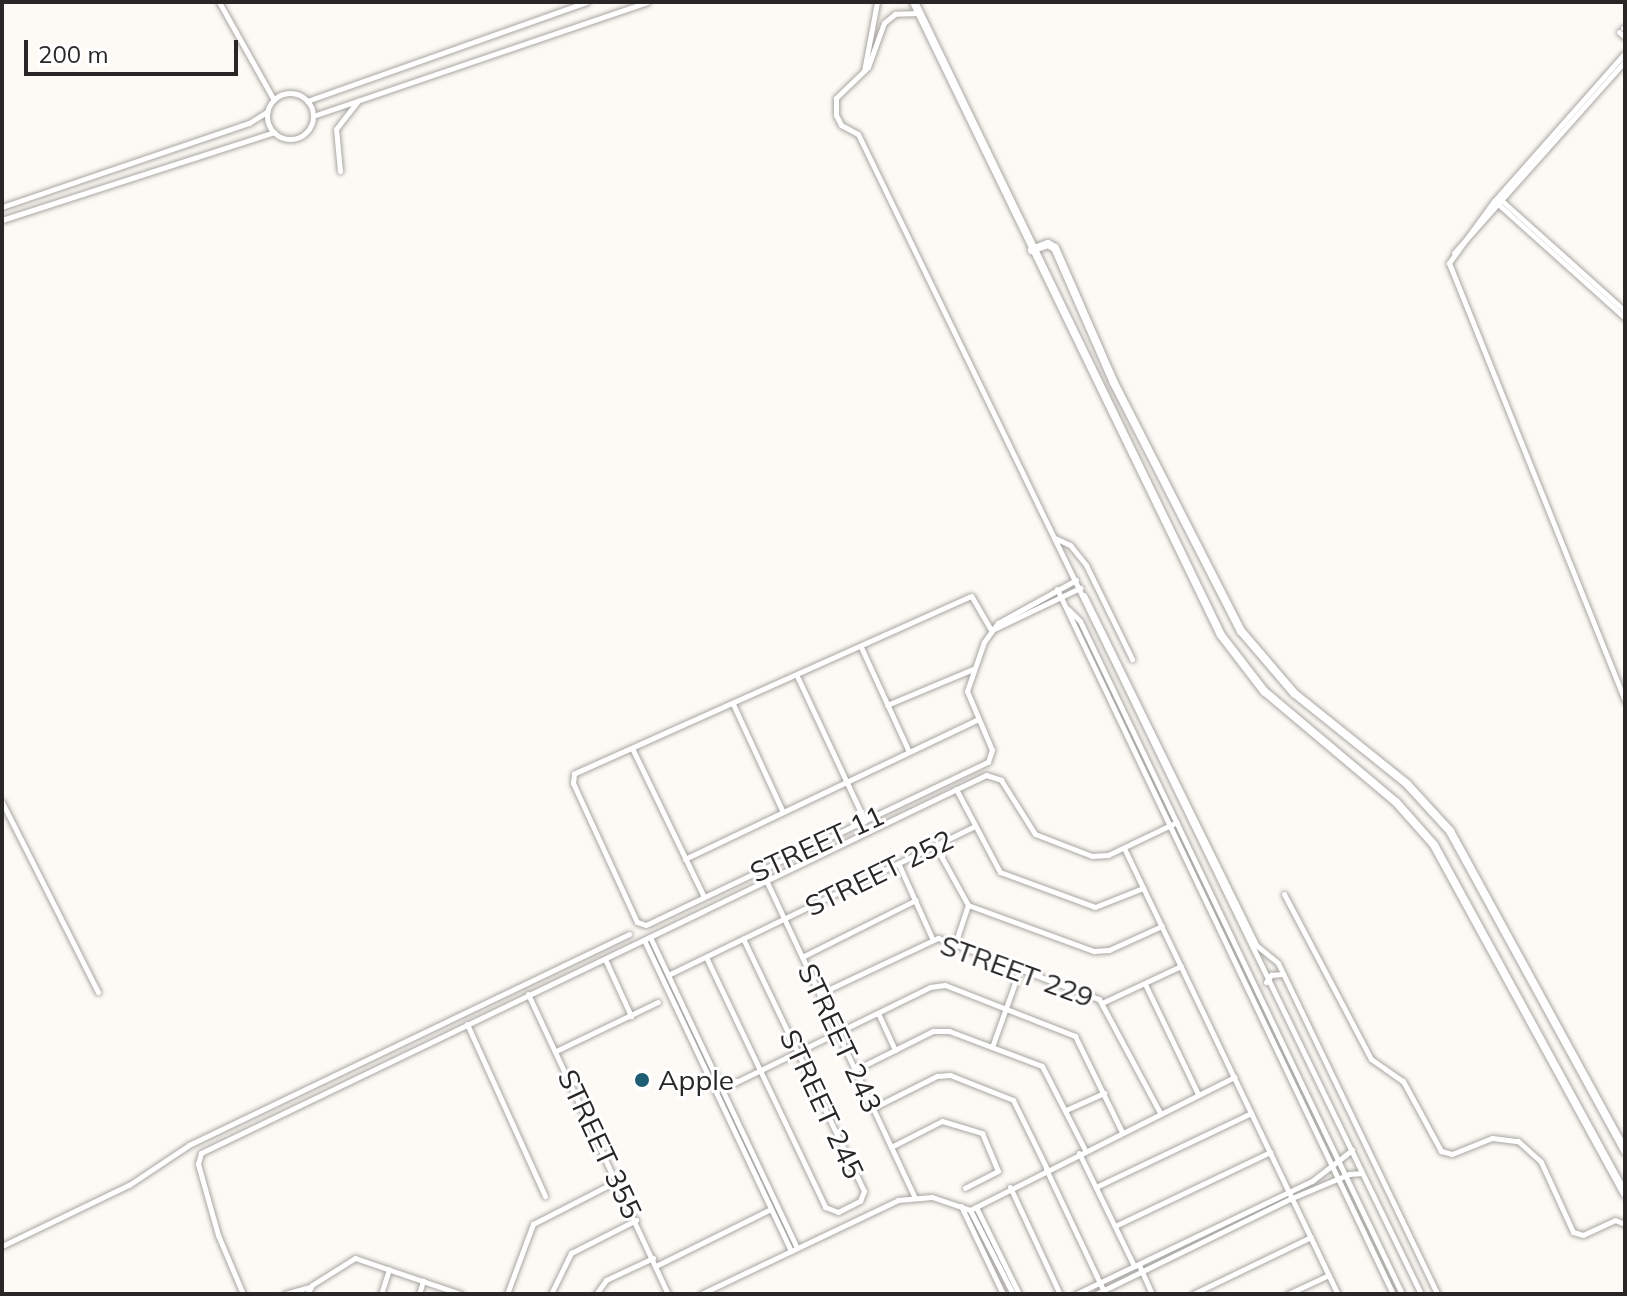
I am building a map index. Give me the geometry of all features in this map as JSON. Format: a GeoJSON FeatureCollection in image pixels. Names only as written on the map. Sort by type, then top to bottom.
{"type":"FeatureCollection","features":[{"type":"Feature","properties":{"kind":"street"},"geometry":{"type":"LineString","coordinates":[[219,2],[274,100]]}},
{"type":"Feature","properties":{"kind":"street"},"geometry":{"type":"LineString","coordinates":[[307,101],[587,2]]}},
{"type":"Feature","properties":{"kind":"street"},"geometry":{"type":"LineString","coordinates":[[313,116],[361,97],[647,2]]}},
{"type":"Feature","properties":{"kind":"street"},"geometry":{"type":"LineString","coordinates":[[864,71],[877,2]]}},
{"type":"Feature","properties":{"kind":"street"},"geometry":{"type":"LineString","coordinates":[[914,2],[1221,635],[1264,691],[1396,802],[1434,845],[1625,1194]]}},
{"type":"Feature","properties":{"kind":"street"},"geometry":{"type":"LineString","coordinates":[[920,13],[902,12],[884,23],[864,71],[836,98],[836,115],[841,125],[858,134],[1256,945],[1274,957],[1284,975],[1437,1294]]}},
{"type":"Feature","properties":{"kind":"street"},"geometry":{"type":"LineString","coordinates":[[1622,30],[1625,37]]}},
{"type":"Feature","properties":{"kind":"street"},"geometry":{"type":"LineString","coordinates":[[1625,53],[1453,253],[1449,267],[1625,701]]}},
{"type":"Feature","properties":{"kind":"street"},"geometry":{"type":"LineString","coordinates":[[1498,201],[1625,61]]}},
{"type":"Feature","properties":{"kind":"street"},"geometry":{"type":"LineString","coordinates":[[2,207],[249,123],[268,111],[274,100],[290,93],[307,101],[313,116],[309,130],[298,138],[274,132],[2,220]]}},
{"type":"Feature","properties":{"kind":"street"},"geometry":{"type":"LineString","coordinates":[[340,171],[336,129],[361,97]]}},
{"type":"Feature","properties":{"kind":"street"},"geometry":{"type":"LineString","coordinates":[[268,111],[274,132]]}},
{"type":"Feature","properties":{"kind":"street"},"geometry":{"type":"LineString","coordinates":[[1498,201],[1625,311]]}},
{"type":"Feature","properties":{"kind":"street"},"geometry":{"type":"LineString","coordinates":[[1032,250],[1048,244],[1055,248],[1114,383],[1241,631],[1294,693],[1407,784],[1450,831],[1625,1151]]}},
{"type":"Feature","properties":{"kind":"street"},"geometry":{"type":"LineString","coordinates":[[1584,278],[1625,318]]}},
{"type":"Feature","properties":{"kind":"street"},"geometry":{"type":"LineString","coordinates":[[1055,537],[1070,545],[1086,565],[1132,659]]}},
{"type":"Feature","properties":{"kind":"street"},"geometry":{"type":"LineString","coordinates":[[1037,605],[1057,589],[1076,580]]}},
{"type":"Feature","properties":{"kind":"street"},"geometry":{"type":"LineString","coordinates":[[1057,589],[1333,1167],[1402,1294]]}},
{"type":"Feature","properties":{"kind":"street"},"geometry":{"type":"LineString","coordinates":[[685,859],[977,720],[967,698],[973,669],[991,630],[1037,605],[1081,591]]}},
{"type":"Feature","properties":{"kind":"street"},"geometry":{"type":"LineString","coordinates":[[704,897],[632,748],[971,596],[991,630]]}},
{"type":"Feature","properties":{"kind":"street"},"geometry":{"type":"LineString","coordinates":[[1068,608],[1080,621],[1177,822],[1333,1167]]}},
{"type":"Feature","properties":{"kind":"street"},"geometry":{"type":"LineString","coordinates":[[861,647],[909,752]]}},
{"type":"Feature","properties":{"kind":"street"},"geometry":{"type":"LineString","coordinates":[[887,705],[973,669]]}},
{"type":"Feature","properties":{"kind":"street"},"geometry":{"type":"LineString","coordinates":[[1122,675],[1254,958],[1421,1294]]}},
{"type":"Feature","properties":{"kind":"street"},"geometry":{"type":"LineString","coordinates":[[797,676],[865,821]]}},
{"type":"Feature","properties":{"kind":"street"},"geometry":{"type":"LineString","coordinates":[[733,704],[783,812]]}},
{"type":"Feature","properties":{"kind":"street","name":"STREET 11"},"geometry":{"type":"LineString","coordinates":[[632,748],[577,772],[572,780],[635,919],[646,925],[988,762],[992,750],[977,720]]}},
{"type":"Feature","properties":{"kind":"street","name":"STREET 11"},"geometry":{"type":"LineString","coordinates":[[201,1153],[986,775],[1001,780],[1035,834],[1097,857],[1124,848]]}},
{"type":"Feature","properties":{"kind":"street"},"geometry":{"type":"LineString","coordinates":[[956,789],[973,827],[1000,872],[1091,906],[1104,906],[1143,888]]}},
{"type":"Feature","properties":{"kind":"street"},"geometry":{"type":"LineString","coordinates":[[2,802],[98,992]]}},
{"type":"Feature","properties":{"kind":"street"},"geometry":{"type":"LineString","coordinates":[[1177,822],[1124,848],[1338,1294]]}},
{"type":"Feature","properties":{"kind":"street","name":"STREET 252"},"geometry":{"type":"LineString","coordinates":[[668,975],[973,827]]}},
{"type":"Feature","properties":{"kind":"street"},"geometry":{"type":"LineString","coordinates":[[936,847],[968,905],[1099,952],[1162,926]]}},
{"type":"Feature","properties":{"kind":"street"},"geometry":{"type":"LineString","coordinates":[[899,865],[932,938]]}},
{"type":"Feature","properties":{"kind":"street","name":"STREET 243"},"geometry":{"type":"LineString","coordinates":[[766,880],[914,1196]]}},
{"type":"Feature","properties":{"kind":"street"},"geometry":{"type":"LineString","coordinates":[[1284,894],[1371,1059],[1403,1081],[1441,1151],[1452,1154],[1492,1138],[1518,1141],[1541,1162],[1573,1232],[1583,1235],[1615,1220],[1625,1224]]}},
{"type":"Feature","properties":{"kind":"street"},"geometry":{"type":"LineString","coordinates":[[802,957],[916,900]]}},
{"type":"Feature","properties":{"kind":"street"},"geometry":{"type":"LineString","coordinates":[[955,944],[968,905]]}},
{"type":"Feature","properties":{"kind":"street"},"geometry":{"type":"LineString","coordinates":[[2,1246],[129,1185],[194,1143],[629,934]]}},
{"type":"Feature","properties":{"kind":"street"},"geometry":{"type":"LineString","coordinates":[[647,938],[722,1089],[723,1100],[771,1209],[794,1250]]}},
{"type":"Feature","properties":{"kind":"street"},"geometry":{"type":"LineString","coordinates":[[647,938],[794,1250]]}},
{"type":"Feature","properties":{"kind":"street","name":"STREET 229"},"geometry":{"type":"LineString","coordinates":[[819,994],[932,938],[955,944],[1104,1002],[1160,1113]]}},
{"type":"Feature","properties":{"kind":"street","name":"STREET 245"},"geometry":{"type":"LineString","coordinates":[[706,957],[825,1207],[838,1212],[860,1201],[864,1191],[743,939]]}},
{"type":"Feature","properties":{"kind":"street"},"geometry":{"type":"LineString","coordinates":[[1254,958],[1263,951]]}},
{"type":"Feature","properties":{"kind":"street"},"geometry":{"type":"LineString","coordinates":[[605,959],[631,1016]]}},
{"type":"Feature","properties":{"kind":"street"},"geometry":{"type":"LineString","coordinates":[[1104,1002],[1181,966]]}},
{"type":"Feature","properties":{"kind":"street"},"geometry":{"type":"LineString","coordinates":[[992,1047],[1020,969]]}},
{"type":"Feature","properties":{"kind":"street"},"geometry":{"type":"LineString","coordinates":[[1266,982],[1275,974],[1284,975]]}},
{"type":"Feature","properties":{"kind":"street"},"geometry":{"type":"LineString","coordinates":[[722,1089],[940,984],[1075,1036],[1122,1132]]}},
{"type":"Feature","properties":{"kind":"street"},"geometry":{"type":"LineString","coordinates":[[1145,984],[1198,1094]]}},
{"type":"Feature","properties":{"kind":"street","name":"STREET 355"},"geometry":{"type":"LineString","coordinates":[[528,994],[619,1180],[668,1294]]}},
{"type":"Feature","properties":{"kind":"street"},"geometry":{"type":"LineString","coordinates":[[556,1051],[658,1002]]}},
{"type":"Feature","properties":{"kind":"street"},"geometry":{"type":"LineString","coordinates":[[878,1013],[895,1050]]}},
{"type":"Feature","properties":{"kind":"street"},"geometry":{"type":"LineString","coordinates":[[467,1024],[545,1196]]}},
{"type":"Feature","properties":{"kind":"street"},"geometry":{"type":"LineString","coordinates":[[855,1070],[939,1030],[1042,1066],[1066,1110],[1096,1187],[1152,1294]]}},
{"type":"Feature","properties":{"kind":"street"},"geometry":{"type":"LineString","coordinates":[[873,1108],[937,1076],[950,1075],[1015,1102],[1101,1293],[1291,1194],[1333,1167],[1352,1150]]}},
{"type":"Feature","properties":{"kind":"street"},"geometry":{"type":"LineString","coordinates":[[701,1294],[914,1196],[973,1208],[1234,1077]]}},
{"type":"Feature","properties":{"kind":"street"},"geometry":{"type":"LineString","coordinates":[[1066,1110],[1104,1093]]}},
{"type":"Feature","properties":{"kind":"street"},"geometry":{"type":"LineString","coordinates":[[1096,1187],[1251,1113]]}},
{"type":"Feature","properties":{"kind":"street"},"geometry":{"type":"LineString","coordinates":[[891,1147],[941,1121],[982,1133],[998,1171],[965,1188]]}},
{"type":"Feature","properties":{"kind":"street"},"geometry":{"type":"LineString","coordinates":[[194,1143],[201,1153],[198,1164],[220,1241],[243,1294]]}},
{"type":"Feature","properties":{"kind":"street"},"geometry":{"type":"LineString","coordinates":[[1115,1226],[1270,1152]]}},
{"type":"Feature","properties":{"kind":"street"},"geometry":{"type":"LineString","coordinates":[[1076,1294],[1291,1194],[1339,1178],[1363,1174]]}},
{"type":"Feature","properties":{"kind":"street"},"geometry":{"type":"LineString","coordinates":[[1339,1178],[1393,1294]]}},
{"type":"Feature","properties":{"kind":"street"},"geometry":{"type":"LineString","coordinates":[[507,1294],[533,1224],[619,1180]]}},
{"type":"Feature","properties":{"kind":"street"},"geometry":{"type":"LineString","coordinates":[[1010,1187],[1060,1294]]}},
{"type":"Feature","properties":{"kind":"street"},"geometry":{"type":"LineString","coordinates":[[961,1206],[1003,1294]]}},
{"type":"Feature","properties":{"kind":"street"},"geometry":{"type":"LineString","coordinates":[[973,1208],[1013,1294]]}},
{"type":"Feature","properties":{"kind":"street"},"geometry":{"type":"LineString","coordinates":[[973,1208],[1019,1294]]}},
{"type":"Feature","properties":{"kind":"street"},"geometry":{"type":"LineString","coordinates":[[656,1266],[771,1209]]}},
{"type":"Feature","properties":{"kind":"street"},"geometry":{"type":"LineString","coordinates":[[551,1294],[571,1253],[636,1220]]}},
{"type":"Feature","properties":{"kind":"street"},"geometry":{"type":"LineString","coordinates":[[1193,1294],[1311,1237]]}},
{"type":"Feature","properties":{"kind":"street"},"geometry":{"type":"LineString","coordinates":[[596,1294],[606,1280],[653,1258]]}},
{"type":"Feature","properties":{"kind":"street"},"geometry":{"type":"LineString","coordinates":[[286,1294],[308,1291],[348,1259],[389,1269],[461,1294]]}},
{"type":"Feature","properties":{"kind":"street"},"geometry":{"type":"LineString","coordinates":[[381,1294],[389,1269]]}},
{"type":"Feature","properties":{"kind":"street"},"geometry":{"type":"LineString","coordinates":[[1291,1293],[1329,1275]]}},
{"type":"Feature","properties":{"kind":"street"},"geometry":{"type":"LineString","coordinates":[[419,1294],[423,1281]]}},
{"type":"Feature","properties":{"kind":"place","name":"Apple"},"geometry":{"type":"Point","coordinates":[642,1080]}}]}
